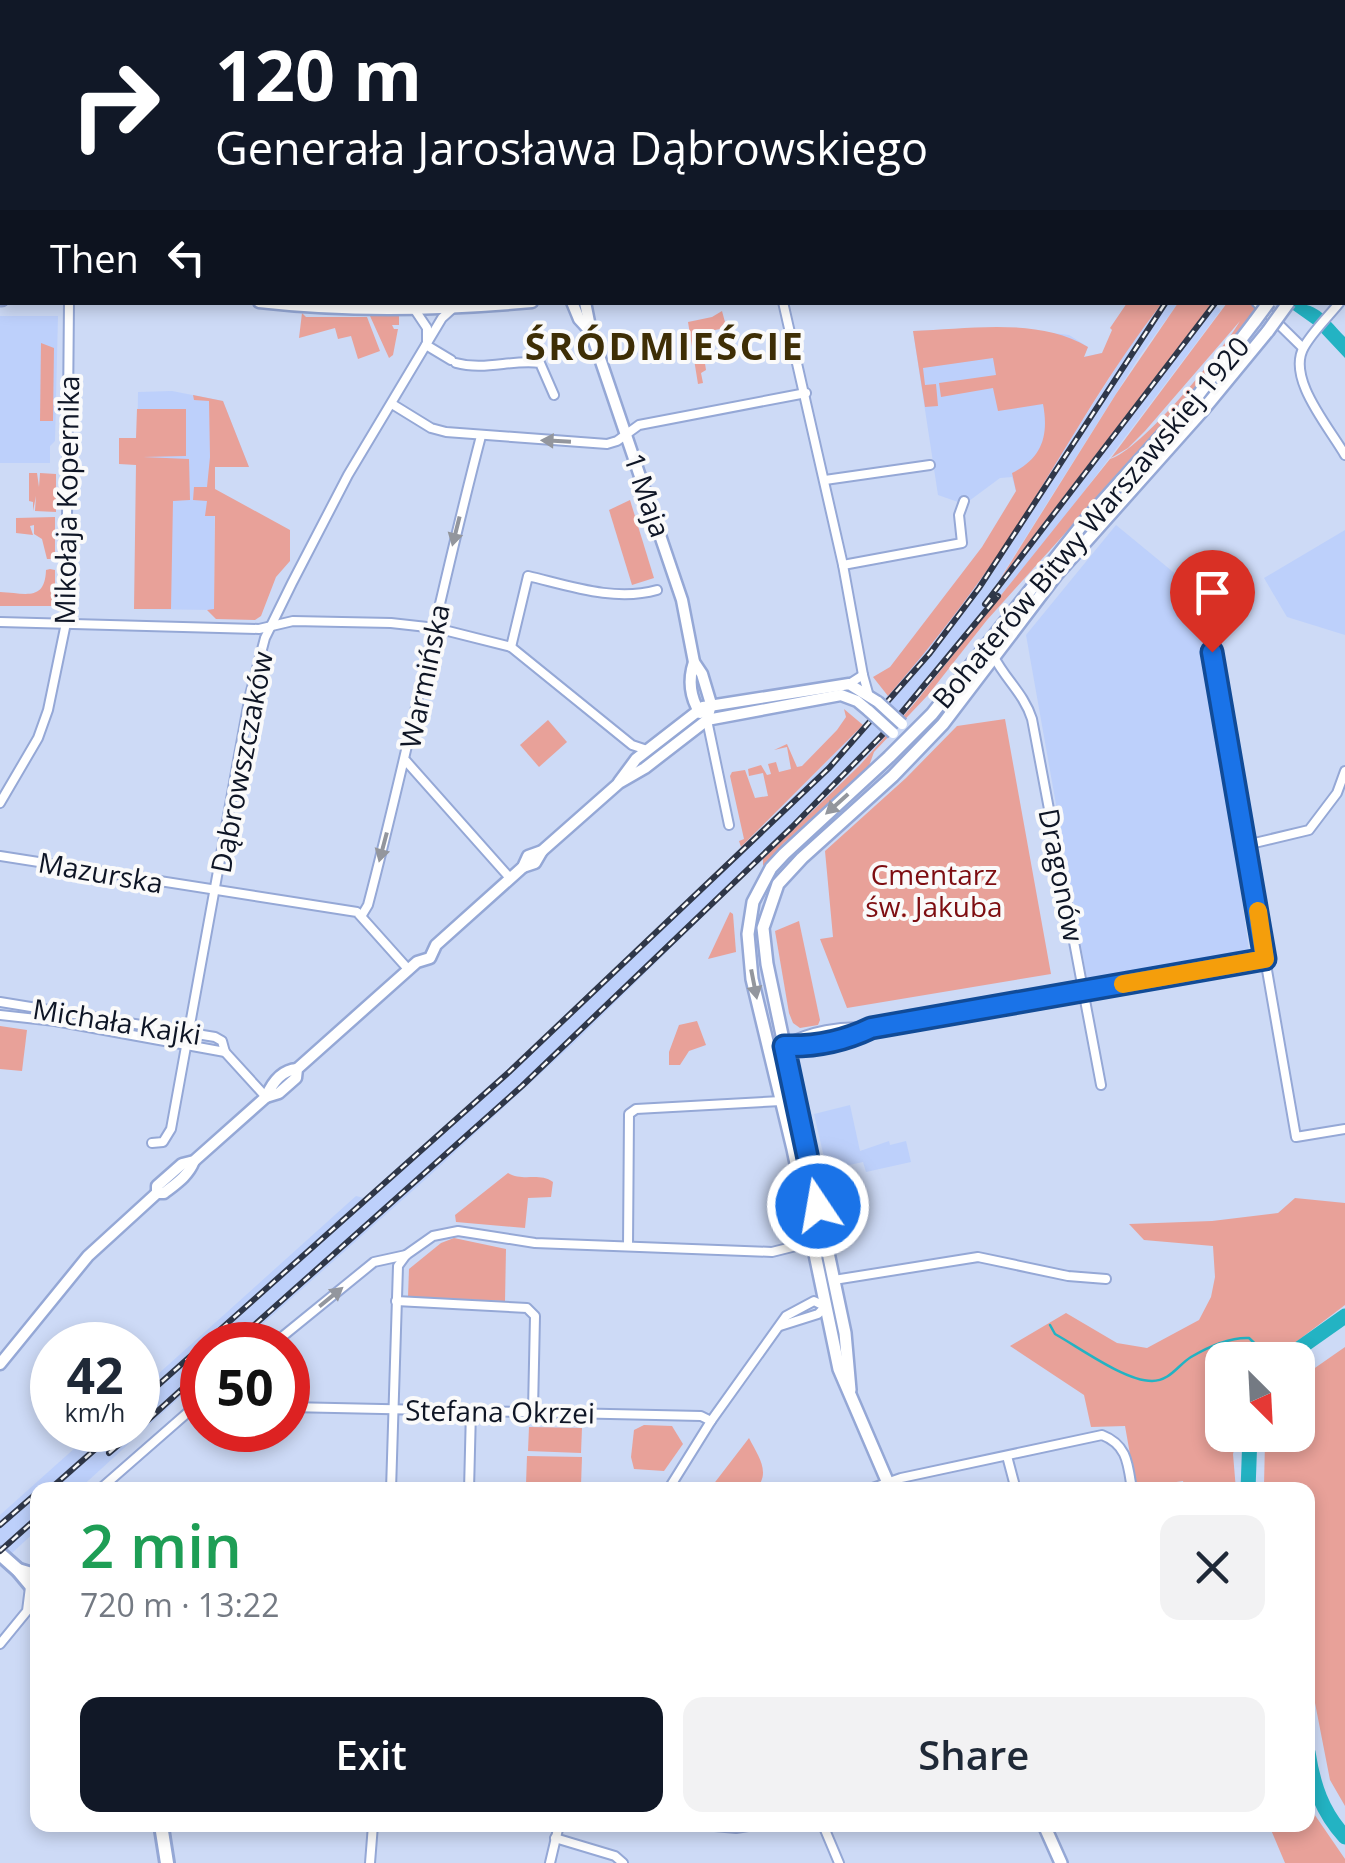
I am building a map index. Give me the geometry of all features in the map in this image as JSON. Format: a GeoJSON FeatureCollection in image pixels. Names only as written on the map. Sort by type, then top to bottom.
{"type":"FeatureCollection","features":[{"type":"Feature","properties":{"kind":"main road","name":"Bohaterów Bitwy Warszawskiej 1920"},"geometry":{"type":"LineString","coordinates":[[832,1305],[812,1242],[752,979],[748,934],[753,902],[784,854],[936,708],[1085,521],[1199,394],[1266,305]]}},
{"type":"Feature","properties":{"kind":"main road","name":"Bohaterów Bitwy Warszawskiej 1920"},"geometry":{"type":"LineString","coordinates":[[832,1305],[834,1280],[764,946],[763,928],[770,901],[778,884],[802,858],[920,750],[1057,574],[1203,410],[1287,305]]}},
{"type":"Feature","properties":{"kind":"main road"},"geometry":{"type":"LineString","coordinates":[[832,1305],[845,1333],[850,1394],[887,1482]]}},
{"type":"Feature","properties":{"kind":"main road"},"geometry":{"type":"LineString","coordinates":[[0,1554],[30,1581]]}},
{"type":"Feature","properties":{"kind":"main road"},"geometry":{"type":"LineString","coordinates":[[163,1832],[168,1863]]}},
{"type":"Feature","properties":{"kind":"main road"},"geometry":{"type":"LineString","coordinates":[[1047,1832],[1062,1863]]}},
{"type":"Feature","properties":{"kind":"street","name":"Mikołaja Kopernika"},"geometry":{"type":"LineString","coordinates":[[0,803],[44,723],[66,624],[69,305]]}},
{"type":"Feature","properties":{"kind":"street"},"geometry":{"type":"LineString","coordinates":[[351,305],[494,305]]}},
{"type":"Feature","properties":{"kind":"street","name":"1 Maja"},"geometry":{"type":"LineString","coordinates":[[573,305],[591,332]]}},
{"type":"Feature","properties":{"kind":"street","name":"1 Maja"},"geometry":{"type":"LineString","coordinates":[[586,305],[591,332],[682,600],[694,662],[702,674],[710,704]]}},
{"type":"Feature","properties":{"kind":"street"},"geometry":{"type":"LineString","coordinates":[[785,305],[844,565],[868,693],[874,706],[920,750]]}},
{"type":"Feature","properties":{"kind":"street"},"geometry":{"type":"LineString","coordinates":[[1259,305],[1303,348]]}},
{"type":"Feature","properties":{"kind":"street"},"geometry":{"type":"LineString","coordinates":[[1338,305],[1303,348],[1298,371],[1345,455]]}},
{"type":"Feature","properties":{"kind":"street"},"geometry":{"type":"LineString","coordinates":[[412,307],[427,328],[426,345],[454,362],[502,366],[540,362],[554,396]]}},
{"type":"Feature","properties":{"kind":"street","name":"Dąbrowszczaków"},"geometry":{"type":"LineString","coordinates":[[152,1143],[164,1142],[170,1131],[253,681],[272,626],[348,476],[442,318],[455,308]]}},
{"type":"Feature","properties":{"kind":"street"},"geometry":{"type":"LineString","coordinates":[[392,404],[431,428],[481,436],[607,444],[639,425],[674,416],[806,393]]}},
{"type":"Feature","properties":{"kind":"street","name":"Warmińska"},"geometry":{"type":"LineString","coordinates":[[362,914],[368,904],[406,761],[444,580],[481,436]]}},
{"type":"Feature","properties":{"kind":"street"},"geometry":{"type":"LineString","coordinates":[[825,480],[930,466]]}},
{"type":"Feature","properties":{"kind":"street"},"geometry":{"type":"LineString","coordinates":[[844,565],[962,543],[959,515],[964,501]]}},
{"type":"Feature","properties":{"kind":"street"},"geometry":{"type":"LineString","coordinates":[[511,647],[528,576],[619,595],[635,596],[657,590]]}},
{"type":"Feature","properties":{"kind":"street"},"geometry":{"type":"LineString","coordinates":[[1202,596],[1296,1137],[1345,1129]]}},
{"type":"Feature","properties":{"kind":"street"},"geometry":{"type":"LineString","coordinates":[[0,622],[255,629],[293,621],[391,622],[436,628],[511,647],[632,745],[648,750]]}},
{"type":"Feature","properties":{"kind":"street","name":"Dragonów"},"geometry":{"type":"LineString","coordinates":[[994,657],[1003,675],[1022,695],[1032,719],[1101,1085]]}},
{"type":"Feature","properties":{"kind":"street","name":"1 Maja"},"geometry":{"type":"LineString","coordinates":[[694,662],[690,675],[698,710]]}},
{"type":"Feature","properties":{"kind":"street"},"geometry":{"type":"LineString","coordinates":[[619,783],[636,759],[710,704],[849,684],[863,675]]}},
{"type":"Feature","properties":{"kind":"street"},"geometry":{"type":"LineString","coordinates":[[979,676],[1003,675]]}},
{"type":"Feature","properties":{"kind":"street"},"geometry":{"type":"LineString","coordinates":[[849,684],[868,693]]}},
{"type":"Feature","properties":{"kind":"street"},"geometry":{"type":"LineString","coordinates":[[0,1364],[88,1256],[157,1193],[164,1193],[189,1173],[194,1161],[266,1096],[288,1070],[297,1069],[413,965],[423,950],[436,946],[523,867],[535,864],[542,850],[619,783],[707,720],[828,696],[849,696],[874,706]]}},
{"type":"Feature","properties":{"kind":"street"},"geometry":{"type":"LineString","coordinates":[[710,704],[707,720],[729,824]]}},
{"type":"Feature","properties":{"kind":"street"},"geometry":{"type":"LineString","coordinates":[[698,710],[707,720]]}},
{"type":"Feature","properties":{"kind":"street"},"geometry":{"type":"LineString","coordinates":[[632,745],[636,759]]}},
{"type":"Feature","properties":{"kind":"street"},"geometry":{"type":"LineString","coordinates":[[406,761],[510,878]]}},
{"type":"Feature","properties":{"kind":"street"},"geometry":{"type":"LineString","coordinates":[[1246,845],[1309,830],[1336,793],[1345,771]]}},
{"type":"Feature","properties":{"kind":"street","name":"Mazurska"},"geometry":{"type":"LineString","coordinates":[[0,843],[3,856],[362,914]]}},
{"type":"Feature","properties":{"kind":"street"},"geometry":{"type":"LineString","coordinates":[[362,914],[413,965]]}},
{"type":"Feature","properties":{"kind":"street"},"geometry":{"type":"LineString","coordinates":[[768,1049],[805,1047],[855,1036],[871,1028],[1265,959]]}},
{"type":"Feature","properties":{"kind":"street","name":"Michała Kajki"},"geometry":{"type":"LineString","coordinates":[[0,1002],[219,1039],[225,1052],[266,1096]]}},
{"type":"Feature","properties":{"kind":"street","name":"Michała Kajki"},"geometry":{"type":"LineString","coordinates":[[0,1015],[55,1021],[225,1052]]}},
{"type":"Feature","properties":{"kind":"street"},"geometry":{"type":"LineString","coordinates":[[628,1246],[629,1114],[636,1109],[781,1101]]}},
{"type":"Feature","properties":{"kind":"street"},"geometry":{"type":"LineString","coordinates":[[391,1482],[398,1266],[406,1255],[433,1236],[458,1231],[501,1240],[772,1252],[812,1242]]}},
{"type":"Feature","properties":{"kind":"street"},"geometry":{"type":"LineString","coordinates":[[300,1322],[374,1262],[406,1255]]}},
{"type":"Feature","properties":{"kind":"street"},"geometry":{"type":"LineString","coordinates":[[834,1280],[978,1256],[1068,1276],[1106,1279]]}},
{"type":"Feature","properties":{"kind":"street"},"geometry":{"type":"LineString","coordinates":[[396,1301],[527,1308],[535,1316],[533,1410]]}},
{"type":"Feature","properties":{"kind":"street"},"geometry":{"type":"LineString","coordinates":[[673,1482],[711,1421],[780,1326],[818,1314],[832,1305]]}},
{"type":"Feature","properties":{"kind":"street","name":"Stefana Okrzei"},"geometry":{"type":"LineString","coordinates":[[310,1407],[533,1410],[702,1416],[711,1421]]}},
{"type":"Feature","properties":{"kind":"street"},"geometry":{"type":"LineString","coordinates":[[469,1482],[470,1410]]}},
{"type":"Feature","properties":{"kind":"street"},"geometry":{"type":"LineString","coordinates":[[109,1482],[180,1419]]}},
{"type":"Feature","properties":{"kind":"street"},"geometry":{"type":"LineString","coordinates":[[908,1482],[1102,1435],[1124,1451],[1130,1482]]}},
{"type":"Feature","properties":{"kind":"street"},"geometry":{"type":"LineString","coordinates":[[1007,1456],[1014,1482]]}},
{"type":"Feature","properties":{"kind":"street"},"geometry":{"type":"LineString","coordinates":[[0,1644],[30,1602]]}},
{"type":"Feature","properties":{"kind":"street"},"geometry":{"type":"LineString","coordinates":[[370,1863],[372,1832]]}},
{"type":"Feature","properties":{"kind":"street"},"geometry":{"type":"LineString","coordinates":[[550,1863],[557,1832]]}},
{"type":"Feature","properties":{"kind":"street"},"geometry":{"type":"LineString","coordinates":[[825,1832],[839,1863]]}},
{"type":"Feature","properties":{"kind":"street"},"geometry":{"type":"LineString","coordinates":[[556,1838],[616,1856],[623,1863]]}},
{"type":"Feature","properties":{"kind":"shaded area"},"geometry":{"type":"Polygon","coordinates":[[[1161,305],[1177,305],[1139,357],[1000,578],[1210,305],[1221,310],[1058,526],[880,743],[575,1042],[265,1322],[216,1322],[356,1196],[364,1198],[714,877],[861,727],[947,624],[994,559],[1128,349],[1161,305]]]}},
{"type":"Feature","properties":{"kind":"shaded area"},"geometry":{"type":"Polygon","coordinates":[[[1286,305],[1307,305],[1324,315],[1345,337],[1345,358],[1314,325],[1286,305]]]}},
{"type":"Feature","properties":{"kind":"shaded area"},"geometry":{"type":"Polygon","coordinates":[[[0,316],[58,316],[55,441],[50,446],[50,463],[0,463],[0,316]]]}},
{"type":"Feature","properties":{"kind":"shaded area"},"geometry":{"type":"Polygon","coordinates":[[[1011,328],[1069,335],[1088,347],[1083,357],[1102,353],[1016,491],[1012,477],[1000,478],[969,501],[965,497],[958,502],[938,495],[913,331],[1011,328]]]}},
{"type":"Feature","properties":{"kind":"shaded area"},"geometry":{"type":"Polygon","coordinates":[[[172,391],[223,401],[249,467],[215,467],[214,610],[135,609],[138,392],[172,391]]]}},
{"type":"Feature","properties":{"kind":"shaded area"},"geometry":{"type":"Polygon","coordinates":[[[1116,525],[1178,576],[1197,575],[1250,958],[1088,985],[1026,635],[1116,525]]]}},
{"type":"Feature","properties":{"kind":"shaded area"},"geometry":{"type":"Polygon","coordinates":[[[1345,530],[1345,635],[1287,617],[1264,578],[1345,530]]]}},
{"type":"Feature","properties":{"kind":"shaded area"},"geometry":{"type":"Polygon","coordinates":[[[850,1105],[860,1151],[889,1141],[890,1145],[906,1141],[911,1162],[866,1172],[863,1162],[836,1168],[828,1175],[814,1114],[850,1105]]]}},
{"type":"Feature","properties":{"kind":"shaded area"},"geometry":{"type":"Polygon","coordinates":[[[180,1354],[180,1397],[160,1415],[160,1372],[180,1354]]]}},
{"type":"Feature","properties":{"kind":"shaded area"},"geometry":{"type":"Polygon","coordinates":[[[70,1452],[120,1452],[87,1482],[37,1482],[70,1452]]]}},
{"type":"Feature","properties":{"kind":"shaded area"},"geometry":{"type":"Polygon","coordinates":[[[30,1488],[30,1536],[0,1564],[0,1515],[30,1488]]]}},
{"type":"Feature","properties":{"kind":"green space"},"geometry":{"type":"Polygon","coordinates":[[[1126,305],[1161,305],[1106,382],[990,566],[888,696],[873,677],[890,667],[982,547],[1016,491],[1012,473],[1037,453],[1045,426],[1043,404],[998,411],[993,388],[941,397],[939,383],[996,375],[993,358],[923,368],[925,385],[936,384],[938,406],[925,407],[913,331],[1025,328],[1088,347],[1084,357],[1102,353],[1110,328],[1126,305]]]}},
{"type":"Feature","properties":{"kind":"green space"},"geometry":{"type":"Polygon","coordinates":[[[1177,305],[1210,305],[999,581],[1177,305]]]}},
{"type":"Feature","properties":{"kind":"green space"},"geometry":{"type":"Polygon","coordinates":[[[1226,305],[1254,305],[1257,308],[1205,378],[987,620],[928,695],[874,752],[869,766],[763,866],[763,859],[860,765],[913,705],[1110,459],[1128,448],[1111,458],[1226,305]],[[1240,321],[1129,447],[1160,420],[1199,376],[1240,321]]]}},
{"type":"Feature","properties":{"kind":"green space"},"geometry":{"type":"Polygon","coordinates":[[[722,311],[728,333],[722,334],[720,329],[699,333],[700,357],[704,357],[706,370],[701,373],[703,383],[698,384],[688,322],[722,311]]]}},
{"type":"Feature","properties":{"kind":"green space"},"geometry":{"type":"Polygon","coordinates":[[[302,313],[306,317],[367,317],[380,351],[358,359],[351,336],[338,339],[335,328],[299,338],[302,313]]]}},
{"type":"Feature","properties":{"kind":"green space"},"geometry":{"type":"Polygon","coordinates":[[[399,315],[399,325],[392,325],[398,329],[389,358],[370,316],[399,315]]]}},
{"type":"Feature","properties":{"kind":"green space"},"geometry":{"type":"Polygon","coordinates":[[[41,343],[54,348],[53,421],[40,421],[41,343]]]}},
{"type":"Feature","properties":{"kind":"green space"},"geometry":{"type":"Polygon","coordinates":[[[193,395],[223,401],[249,467],[215,467],[215,489],[290,530],[290,561],[276,577],[261,616],[255,620],[216,619],[207,610],[214,609],[215,516],[205,516],[207,501],[193,500],[194,487],[207,487],[209,401],[194,400],[193,395]]]}},
{"type":"Feature","properties":{"kind":"green space"},"geometry":{"type":"Polygon","coordinates":[[[137,409],[186,409],[186,456],[143,457],[189,459],[190,500],[173,501],[171,609],[134,609],[136,465],[119,464],[119,438],[136,438],[137,409]]]}},
{"type":"Feature","properties":{"kind":"green space"},"geometry":{"type":"Polygon","coordinates":[[[29,473],[37,473],[39,487],[40,473],[56,474],[56,512],[35,511],[36,496],[33,511],[29,473]]]}},
{"type":"Feature","properties":{"kind":"green space"},"geometry":{"type":"Polygon","coordinates":[[[630,500],[654,578],[632,585],[609,510],[630,500]]]}},
{"type":"Feature","properties":{"kind":"green space"},"geometry":{"type":"Polygon","coordinates":[[[55,517],[55,559],[47,559],[42,539],[34,534],[34,525],[30,526],[33,535],[16,533],[16,518],[55,517]]]}},
{"type":"Feature","properties":{"kind":"green space"},"geometry":{"type":"Polygon","coordinates":[[[46,570],[55,570],[55,606],[0,606],[0,592],[38,591],[46,570]]]}},
{"type":"Feature","properties":{"kind":"green space"},"geometry":{"type":"Polygon","coordinates":[[[844,709],[863,725],[741,847],[739,841],[744,839],[732,772],[745,770],[755,798],[768,796],[763,773],[749,776],[748,769],[761,765],[767,775],[771,774],[768,764],[776,762],[779,772],[791,769],[787,747],[774,750],[787,744],[797,767],[802,766],[837,730],[846,717],[844,709]]]}},
{"type":"Feature","properties":{"kind":"green space","name":"Cmentarz św. Jakuba"},"geometry":{"type":"Polygon","coordinates":[[[1005,719],[1051,974],[847,1008],[820,939],[833,937],[825,851],[957,726],[1005,719]]]}},
{"type":"Feature","properties":{"kind":"green space"},"geometry":{"type":"Polygon","coordinates":[[[548,720],[567,742],[539,767],[520,745],[548,720]]]}},
{"type":"Feature","properties":{"kind":"green space"},"geometry":{"type":"Polygon","coordinates":[[[730,912],[736,952],[708,959],[730,912]]]}},
{"type":"Feature","properties":{"kind":"green space"},"geometry":{"type":"Polygon","coordinates":[[[799,921],[820,1020],[818,1025],[800,1028],[789,1013],[775,931],[799,921]]]}},
{"type":"Feature","properties":{"kind":"green space"},"geometry":{"type":"Polygon","coordinates":[[[697,1021],[706,1045],[689,1051],[680,1065],[669,1065],[669,1052],[679,1025],[697,1021]]]}},
{"type":"Feature","properties":{"kind":"green space"},"geometry":{"type":"Polygon","coordinates":[[[0,1026],[27,1030],[22,1071],[0,1069],[0,1026]]]}},
{"type":"Feature","properties":{"kind":"green space"},"geometry":{"type":"Polygon","coordinates":[[[508,1173],[553,1182],[551,1197],[528,1198],[525,1228],[456,1222],[455,1215],[508,1173]]]}},
{"type":"Feature","properties":{"kind":"green space"},"geometry":{"type":"Polygon","coordinates":[[[1295,1198],[1345,1203],[1345,1305],[1296,1342],[1205,1342],[1205,1452],[1234,1452],[1235,1482],[1135,1482],[1125,1426],[1091,1427],[1084,1395],[1010,1346],[1066,1313],[1117,1343],[1147,1348],[1199,1320],[1211,1297],[1215,1277],[1213,1246],[1144,1240],[1129,1224],[1212,1221],[1278,1213],[1295,1198]]]}},
{"type":"Feature","properties":{"kind":"green space"},"geometry":{"type":"Polygon","coordinates":[[[454,1238],[506,1249],[505,1301],[408,1297],[409,1269],[441,1243],[454,1238]]]}},
{"type":"Feature","properties":{"kind":"green space"},"geometry":{"type":"Polygon","coordinates":[[[1345,1347],[1345,1806],[1330,1780],[1315,1703],[1315,1482],[1264,1482],[1265,1452],[1315,1452],[1315,1368],[1345,1347]]]}},
{"type":"Feature","properties":{"kind":"green space"},"geometry":{"type":"Polygon","coordinates":[[[644,1425],[672,1426],[683,1444],[664,1471],[634,1469],[634,1430],[644,1425]]]}},
{"type":"Feature","properties":{"kind":"green space"},"geometry":{"type":"Polygon","coordinates":[[[529,1427],[582,1428],[581,1453],[528,1451],[529,1427]]]}},
{"type":"Feature","properties":{"kind":"green space"},"geometry":{"type":"Polygon","coordinates":[[[749,1438],[762,1464],[761,1482],[715,1482],[749,1438]]]}},
{"type":"Feature","properties":{"kind":"green space"},"geometry":{"type":"Polygon","coordinates":[[[527,1456],[582,1457],[581,1482],[526,1482],[527,1456]]]}},
{"type":"Feature","properties":{"kind":"green space"},"geometry":{"type":"Polygon","coordinates":[[[1315,1815],[1345,1859],[1345,1863],[1285,1863],[1272,1832],[1315,1832],[1315,1815]]]}},
{"type":"Feature","properties":{"kind":"waterway"},"geometry":{"type":"LineString","coordinates":[[1308,1342],[1345,1316]]}},
{"type":"Feature","properties":{"kind":"waterway"},"geometry":{"type":"LineString","coordinates":[[1050,1325],[1055,1334],[1141,1380],[1164,1378],[1205,1350]]}},
{"type":"Feature","properties":{"kind":"waterway"},"geometry":{"type":"LineString","coordinates":[[1223,1342],[1249,1338],[1253,1342]]}},
{"type":"Feature","properties":{"kind":"waterway"},"geometry":{"type":"LineString","coordinates":[[1248,1482],[1249,1452]]}},
{"type":"Feature","properties":{"kind":"waterway"},"geometry":{"type":"LineString","coordinates":[[1315,1782],[1330,1818],[1345,1837]]}},
{"type":"Feature","properties":{"kind":"railway"},"geometry":{"type":"LineString","coordinates":[[160,1383],[509,1072],[829,768],[930,653],[979,588],[1164,305]]}},
{"type":"Feature","properties":{"kind":"railway"},"geometry":{"type":"LineString","coordinates":[[985,604],[1214,305]]}},
{"type":"Feature","properties":{"kind":"railway"},"geometry":{"type":"LineString","coordinates":[[258,1322],[522,1086],[792,827],[888,729],[998,596]]}},
{"type":"Feature","properties":{"kind":"railway"},"geometry":{"type":"LineString","coordinates":[[160,1409],[180,1391]]}},
{"type":"Feature","properties":{"kind":"railway"},"geometry":{"type":"LineString","coordinates":[[58,1482],[92,1452]]}},
{"type":"Feature","properties":{"kind":"railway"},"geometry":{"type":"LineString","coordinates":[[0,1525],[30,1499]]}},
{"type":"Feature","properties":{"kind":"railway"},"geometry":{"type":"LineString","coordinates":[[0,1551],[30,1524]]}},
{"type":"Feature","properties":{"kind":"slow traffic"},"geometry":{"type":"LineString","coordinates":[[1123,984],[1265,959],[1258,911]]}},
{"type":"Feature","properties":{"kind":"district","name":"ŚRÓDMIEŚCIE"},"geometry":{"type":"Point","coordinates":[665,345]}},
{"type":"Feature","properties":{"kind":"route"},"geometry":{"type":"LineString","coordinates":[[818,1206],[784,1046],[805,1047],[855,1036],[871,1028],[1265,959],[1212,652]]}}]}
